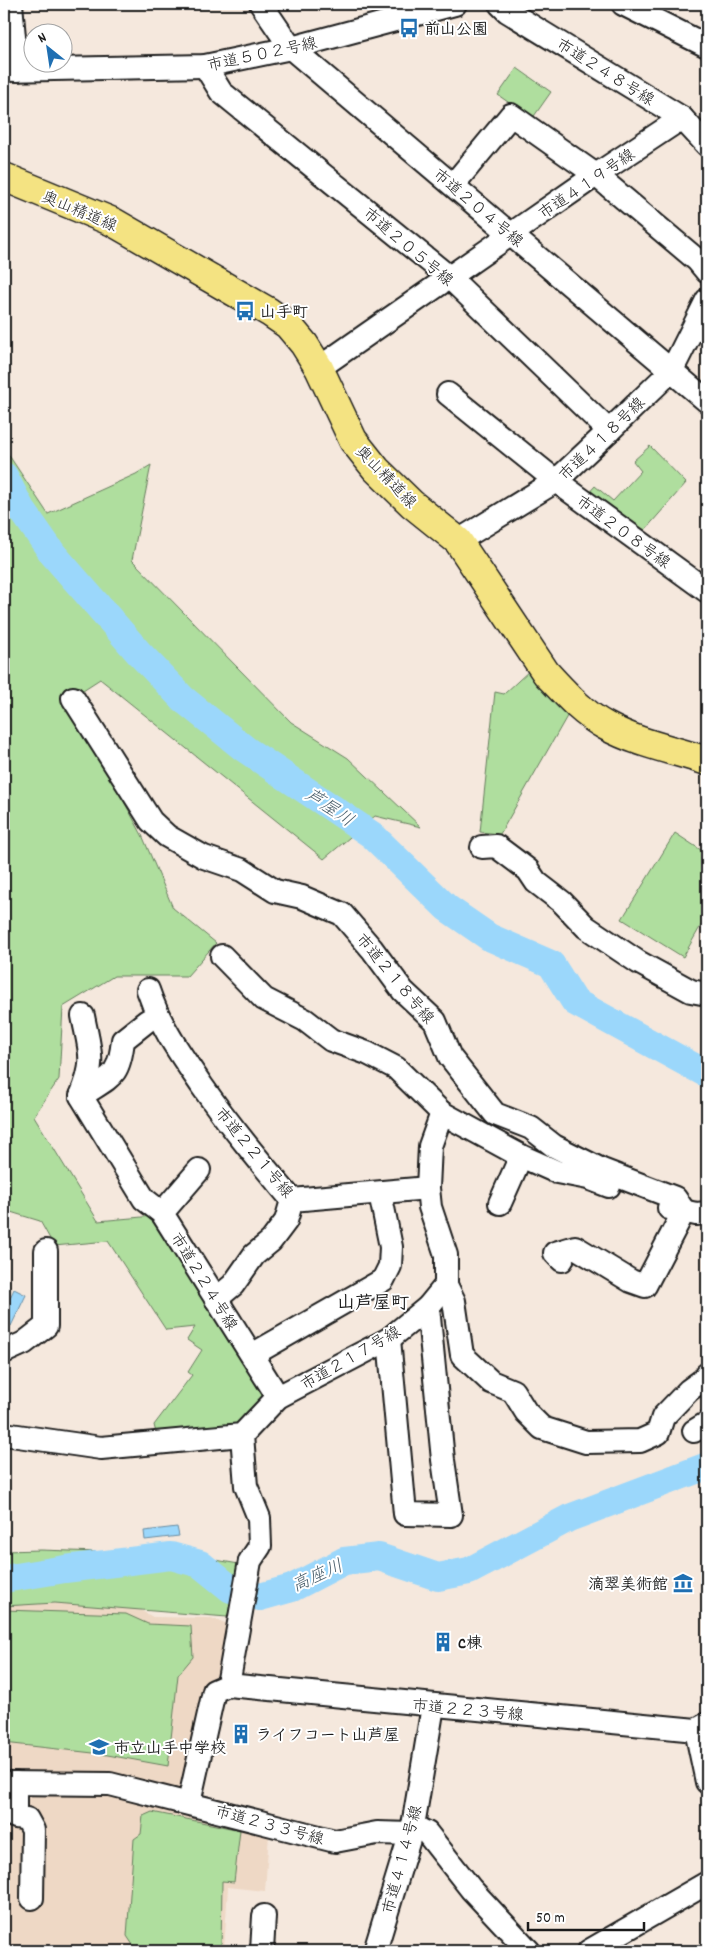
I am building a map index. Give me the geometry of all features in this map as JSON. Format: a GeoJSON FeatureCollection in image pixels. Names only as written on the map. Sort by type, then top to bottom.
{"type":"FeatureCollection","features":[{"type":"Feature","properties":{"kind":"main road","name":"奥山精道線"},"geometry":{"type":"LineString","coordinates":[[4,177],[113,222],[269,312],[288,325],[304,344],[319,368],[353,440],[376,469],[412,504],[458,541],[546,673],[577,705],[598,721],[614,730],[707,761]]}},
{"type":"Feature","properties":{"kind":"street"},"geometry":{"type":"LineString","coordinates":[[10,70],[12,4]]}},
{"type":"Feature","properties":{"kind":"street","name":"市道２０４号線"},"geometry":{"type":"LineString","coordinates":[[260,4],[291,48],[707,401]]}},
{"type":"Feature","properties":{"kind":"street","name":"市道５０２号線"},"geometry":{"type":"LineString","coordinates":[[10,70],[205,66],[291,48],[455,4]]}},
{"type":"Feature","properties":{"kind":"street","name":"市道２４８号線"},"geometry":{"type":"LineString","coordinates":[[500,4],[508,11],[682,118],[707,145]]}},
{"type":"Feature","properties":{"kind":"street"},"geometry":{"type":"LineString","coordinates":[[623,4],[707,46]]}},
{"type":"Feature","properties":{"kind":"street","name":"市道２０５号線"},"geometry":{"type":"LineString","coordinates":[[205,66],[220,92],[449,277],[609,432]]}},
{"type":"Feature","properties":{"kind":"street"},"geometry":{"type":"LineString","coordinates":[[453,185],[511,114],[596,175],[704,260]]}},
{"type":"Feature","properties":{"kind":"street","name":"市道４１９号線"},"geometry":{"type":"LineString","coordinates":[[319,368],[596,175],[682,118]]}},
{"type":"Feature","properties":{"kind":"street","name":"市道４１８号線"},"geometry":{"type":"LineString","coordinates":[[458,541],[556,481],[609,432],[672,370],[707,300]]}},
{"type":"Feature","properties":{"kind":"street","name":"市道２０８号線"},"geometry":{"type":"LineString","coordinates":[[448,394],[556,481],[707,592]]}},
{"type":"Feature","properties":{"kind":"street","name":"市道２１８号線"},"geometry":{"type":"LineString","coordinates":[[73,698],[151,821],[167,836],[204,858],[242,870],[275,891],[302,897],[342,914],[372,949],[403,991],[435,1021],[450,1058],[495,1114],[531,1128],[554,1146],[602,1170],[676,1198],[684,1211]]}},
{"type":"Feature","properties":{"kind":"street"},"geometry":{"type":"LineString","coordinates":[[482,847],[496,846],[528,870],[548,879],[567,893],[588,916],[641,952],[693,983],[707,986]]}},
{"type":"Feature","properties":{"kind":"street"},"geometry":{"type":"LineString","coordinates":[[528,870],[536,882],[562,902],[586,927],[638,962],[691,991],[707,994]]}},
{"type":"Feature","properties":{"kind":"street"},"geometry":{"type":"LineString","coordinates":[[222,956],[264,999],[306,1020],[331,1040],[367,1053],[396,1068],[442,1113],[521,1156],[557,1172],[588,1178],[669,1208],[696,1214],[707,1213]]}},
{"type":"Feature","properties":{"kind":"street","name":"市道２２１号線"},"geometry":{"type":"LineString","coordinates":[[148,990],[156,1014],[177,1050],[234,1131],[292,1200],[428,1188]]}},
{"type":"Feature","properties":{"kind":"street"},"geometry":{"type":"LineString","coordinates":[[79,1092],[90,1075],[92,1056],[83,1016]]}},
{"type":"Feature","properties":{"kind":"street"},"geometry":{"type":"LineString","coordinates":[[79,1092],[114,1073],[121,1061],[123,1040],[147,1021]]}},
{"type":"Feature","properties":{"kind":"street","name":"市道２２４号線"},"geometry":{"type":"LineString","coordinates":[[79,1092],[144,1199],[162,1213],[278,1397]]}},
{"type":"Feature","properties":{"kind":"street"},"geometry":{"type":"LineString","coordinates":[[442,1113],[430,1146],[428,1188],[430,1207],[446,1255],[446,1286],[454,1302],[462,1355],[491,1382],[513,1391],[526,1412],[542,1428],[586,1442],[640,1441],[658,1433],[663,1417],[707,1374]]}},
{"type":"Feature","properties":{"kind":"street"},"geometry":{"type":"LineString","coordinates":[[500,1203],[521,1156]]}},
{"type":"Feature","properties":{"kind":"street"},"geometry":{"type":"LineString","coordinates":[[162,1213],[199,1170]]}},
{"type":"Feature","properties":{"kind":"street"},"geometry":{"type":"LineString","coordinates":[[252,1355],[383,1280],[390,1266],[390,1248],[380,1192]]}},
{"type":"Feature","properties":{"kind":"street"},"geometry":{"type":"LineString","coordinates":[[216,1299],[233,1284],[254,1255],[276,1234],[286,1221],[292,1200]]}},
{"type":"Feature","properties":{"kind":"street"},"geometry":{"type":"LineString","coordinates":[[562,1260],[555,1253],[575,1247],[631,1281],[646,1286],[684,1211]]}},
{"type":"Feature","properties":{"kind":"street"},"geometry":{"type":"LineString","coordinates":[[4,1352],[24,1343],[46,1326],[46,1251]]}},
{"type":"Feature","properties":{"kind":"street","name":"市道２１７号線"},"geometry":{"type":"LineString","coordinates":[[242,1435],[278,1397],[390,1339],[428,1307],[446,1286]]}},
{"type":"Feature","properties":{"kind":"street"},"geometry":{"type":"LineString","coordinates":[[390,1339],[405,1514],[451,1515],[443,1460],[428,1307]]}},
{"type":"Feature","properties":{"kind":"street"},"geometry":{"type":"LineString","coordinates":[[4,1434],[100,1448],[242,1435],[246,1486],[259,1518],[260,1546],[250,1561],[228,1685],[214,1691],[189,1804]]}},
{"type":"Feature","properties":{"kind":"street","name":"市道２２３号線"},"geometry":{"type":"LineString","coordinates":[[228,1685],[433,1706],[701,1727]]}},
{"type":"Feature","properties":{"kind":"street","name":"市道４１４号線"},"geometry":{"type":"LineString","coordinates":[[375,1951],[412,1830],[433,1706]]}},
{"type":"Feature","properties":{"kind":"street"},"geometry":{"type":"LineString","coordinates":[[701,1727],[707,1782]]}},
{"type":"Feature","properties":{"kind":"street"},"geometry":{"type":"LineString","coordinates":[[9,1783],[15,1817],[26,1819],[33,1830],[32,1898]]}},
{"type":"Feature","properties":{"kind":"street","name":"市道２３３号線"},"geometry":{"type":"LineString","coordinates":[[9,1783],[110,1784],[335,1841],[412,1830]]}},
{"type":"Feature","properties":{"kind":"street"},"geometry":{"type":"LineString","coordinates":[[412,1830],[427,1833],[471,1889],[529,1951]]}},
{"type":"Feature","properties":{"kind":"street"},"geometry":{"type":"LineString","coordinates":[[589,1951],[707,1883]]}},
{"type":"Feature","properties":{"kind":"street"},"geometry":{"type":"LineString","coordinates":[[262,1951],[264,1916]]}},
{"type":"Feature","properties":{"kind":"shaded area","name":"市立山手中学校"},"geometry":{"type":"Polygon","coordinates":[[[4,1603],[131,1605],[153,1617],[211,1618],[231,1625],[222,1677],[182,1809],[269,1834],[265,1891],[228,1887],[224,1951],[4,1951],[4,1603]]]}},
{"type":"Feature","properties":{"kind":"green space"},"geometry":{"type":"Polygon","coordinates":[[[517,68],[551,92],[532,119],[498,95],[517,68]]]}},
{"type":"Feature","properties":{"kind":"green space"},"geometry":{"type":"Polygon","coordinates":[[[650,446],[686,483],[645,530],[586,496],[595,486],[613,501],[641,471],[633,461],[650,446]]]}},
{"type":"Feature","properties":{"kind":"green space"},"geometry":{"type":"Polygon","coordinates":[[[4,448],[48,514],[136,474],[151,465],[132,560],[291,722],[348,758],[421,827],[375,816],[324,859],[100,679],[69,699],[142,835],[173,908],[216,943],[187,976],[114,976],[63,1007],[59,1079],[34,1116],[98,1221],[153,1216],[266,1397],[244,1425],[156,1433],[154,1425],[192,1375],[188,1372],[202,1350],[187,1340],[195,1327],[166,1330],[108,1241],[54,1246],[40,1221],[4,1210],[4,448]]]}},
{"type":"Feature","properties":{"kind":"green space"},"geometry":{"type":"Polygon","coordinates":[[[531,669],[570,711],[500,834],[480,832],[495,692],[504,694],[531,669]]]}},
{"type":"Feature","properties":{"kind":"green space"},"geometry":{"type":"Polygon","coordinates":[[[675,833],[707,854],[707,915],[683,957],[622,919],[675,833]]]}},
{"type":"Feature","properties":{"kind":"green space"},"geometry":{"type":"Polygon","coordinates":[[[41,1550],[186,1555],[245,1565],[227,1617],[55,1603],[4,1606],[4,1551],[41,1550]]]}},
{"type":"Feature","properties":{"kind":"green space"},"geometry":{"type":"Polygon","coordinates":[[[4,1610],[126,1614],[148,1624],[191,1626],[193,1657],[178,1675],[168,1766],[102,1754],[4,1743],[4,1610]]]}},
{"type":"Feature","properties":{"kind":"green space"},"geometry":{"type":"Polygon","coordinates":[[[152,1812],[240,1830],[234,1882],[222,1881],[221,1951],[137,1951],[127,1936],[134,1839],[141,1834],[143,1816],[152,1812]]]}},
{"type":"Feature","properties":{"kind":"water"},"geometry":{"type":"Polygon","coordinates":[[[14,1289],[26,1295],[11,1326],[4,1322],[4,1311],[14,1289]]]}},
{"type":"Feature","properties":{"kind":"water"},"geometry":{"type":"Polygon","coordinates":[[[177,1527],[179,1536],[145,1540],[144,1531],[177,1527]]]}},
{"type":"Feature","properties":{"kind":"waterway","name":"芦屋川"},"geometry":{"type":"LineString","coordinates":[[4,476],[20,507],[53,554],[139,653],[183,699],[245,749],[372,835],[447,908],[489,937],[551,964],[575,1002],[707,1074]]}},
{"type":"Feature","properties":{"kind":"waterway","name":"高座川"},"geometry":{"type":"LineString","coordinates":[[4,1579],[65,1569],[171,1556],[200,1564],[231,1589],[260,1597],[292,1588],[344,1561],[379,1557],[438,1577],[469,1571],[569,1518],[707,1466]]}},
{"type":"Feature","properties":{"kind":"place","name":"前山公園"},"geometry":{"type":"Point","coordinates":[409,28]}},
{"type":"Feature","properties":{"kind":"place","name":"山手町"},"geometry":{"type":"Point","coordinates":[245,311]}},
{"type":"Feature","properties":{"kind":"place","name":"滴翠美術館"},"geometry":{"type":"Point","coordinates":[683,1583]}},
{"type":"Feature","properties":{"kind":"place","name":"C棟"},"geometry":{"type":"Point","coordinates":[443,1642]}},
{"type":"Feature","properties":{"kind":"place","name":"ライフコート山芦屋"},"geometry":{"type":"Point","coordinates":[241,1734]}},
{"type":"Feature","properties":{"kind":"place","name":"市立山手中学校"},"geometry":{"type":"Point","coordinates":[99,1747]}},
{"type":"Feature","properties":{"kind":"district","name":"山芦屋町"},"geometry":{"type":"Point","coordinates":[373,1302]}}]}
